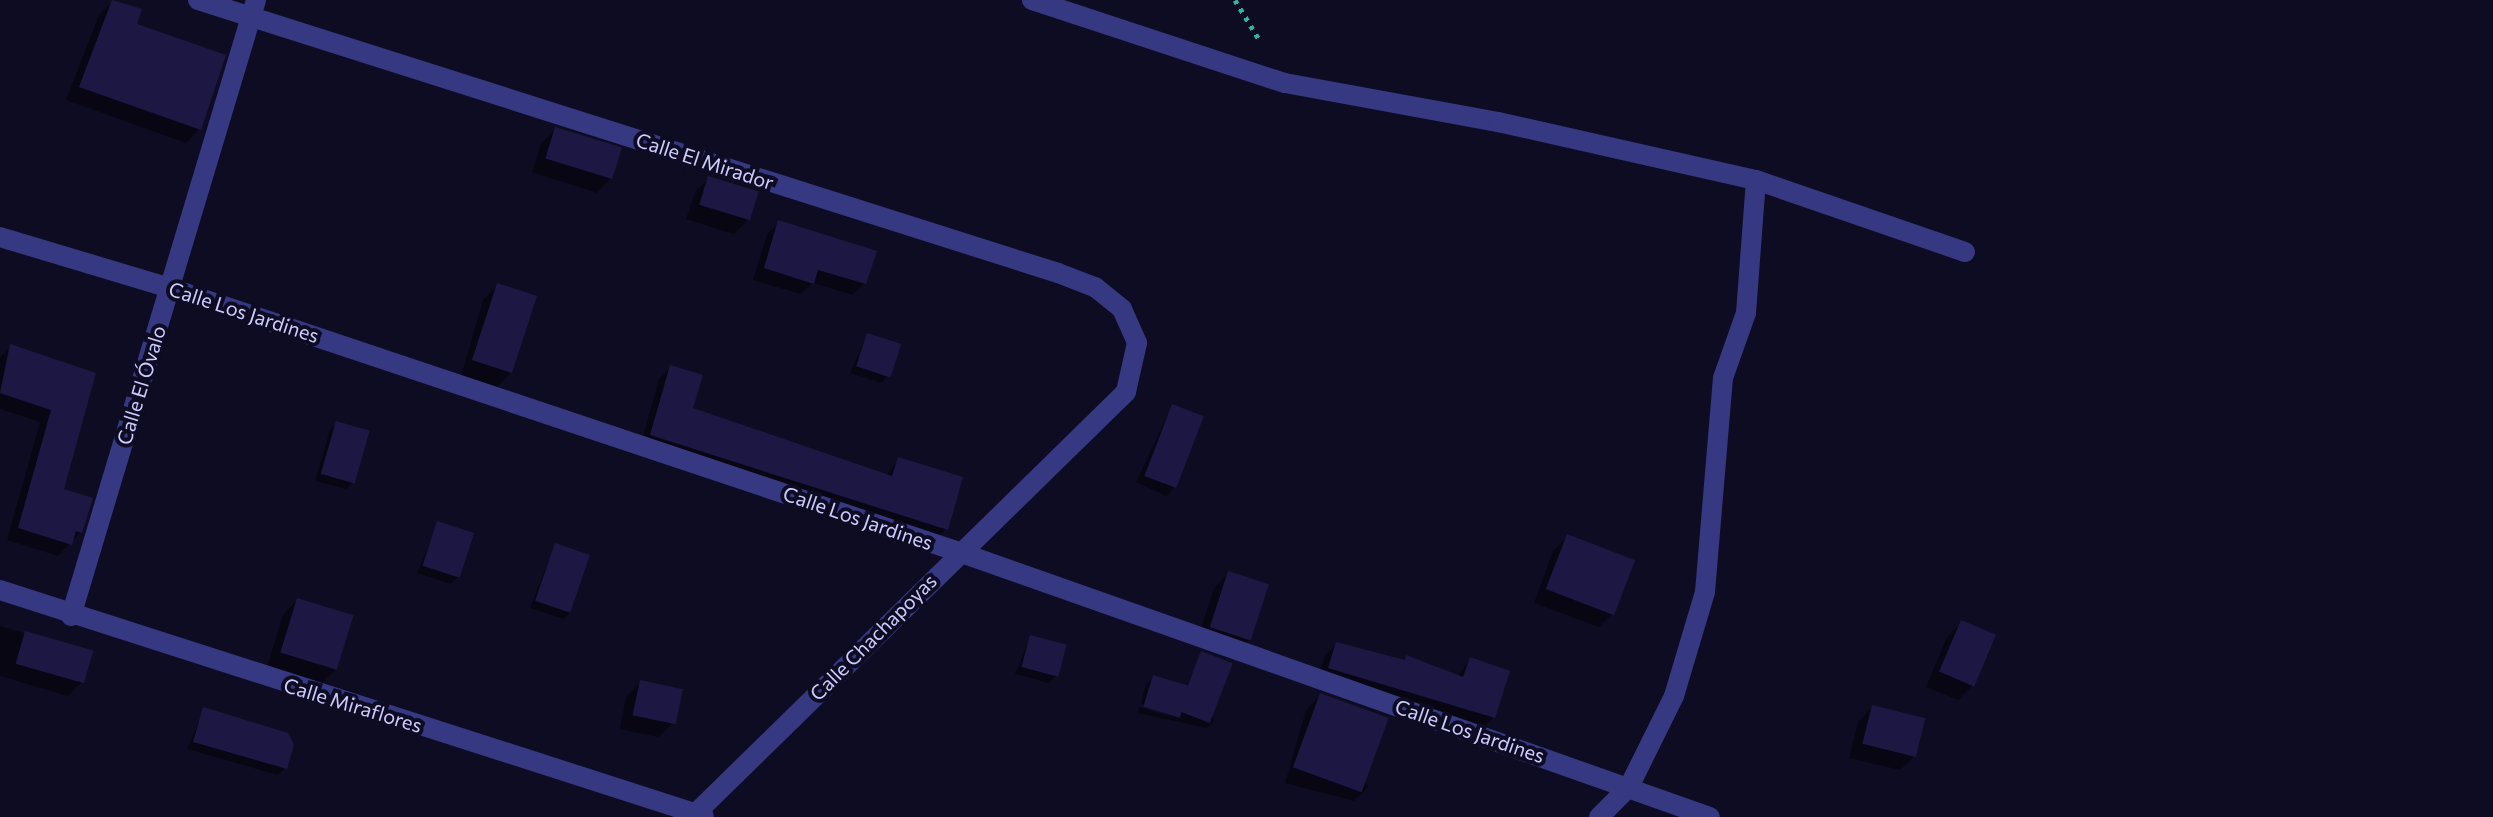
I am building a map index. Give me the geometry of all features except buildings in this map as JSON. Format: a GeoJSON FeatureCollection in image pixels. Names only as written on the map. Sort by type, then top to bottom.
{"type":"FeatureCollection","features":[{"type":"Feature","properties":{"kind":"street","name":"Calle El Mirador"},"geometry":{"type":"LineString","coordinates":[[198,0],[254,8],[1095,287],[1122,309],[1137,343],[1126,392]]}},
{"type":"Feature","properties":{"kind":"street"},"geometry":{"type":"LineString","coordinates":[[1032,0],[1285,83],[1498,122],[1756,180],[1965,252]]}},
{"type":"Feature","properties":{"kind":"street","name":"Calle El Óvalo"},"geometry":{"type":"LineString","coordinates":[[71,616],[254,8]]}},
{"type":"Feature","properties":{"kind":"street"},"geometry":{"type":"LineString","coordinates":[[1599,817],[1629,787],[1674,696],[1705,592],[1723,378],[1746,313],[1756,180]]}},
{"type":"Feature","properties":{"kind":"street","name":"Calle Los Jardines"},"geometry":{"type":"LineString","coordinates":[[0,237],[170,288],[959,552],[1710,817]]}},
{"type":"Feature","properties":{"kind":"street","name":"Calle Chachapoyas"},"geometry":{"type":"LineString","coordinates":[[698,816],[959,552],[1126,392]]}},
{"type":"Feature","properties":{"kind":"street","name":"Calle Miraflores"},"geometry":{"type":"LineString","coordinates":[[0,590],[71,616],[698,816]]}}]}
